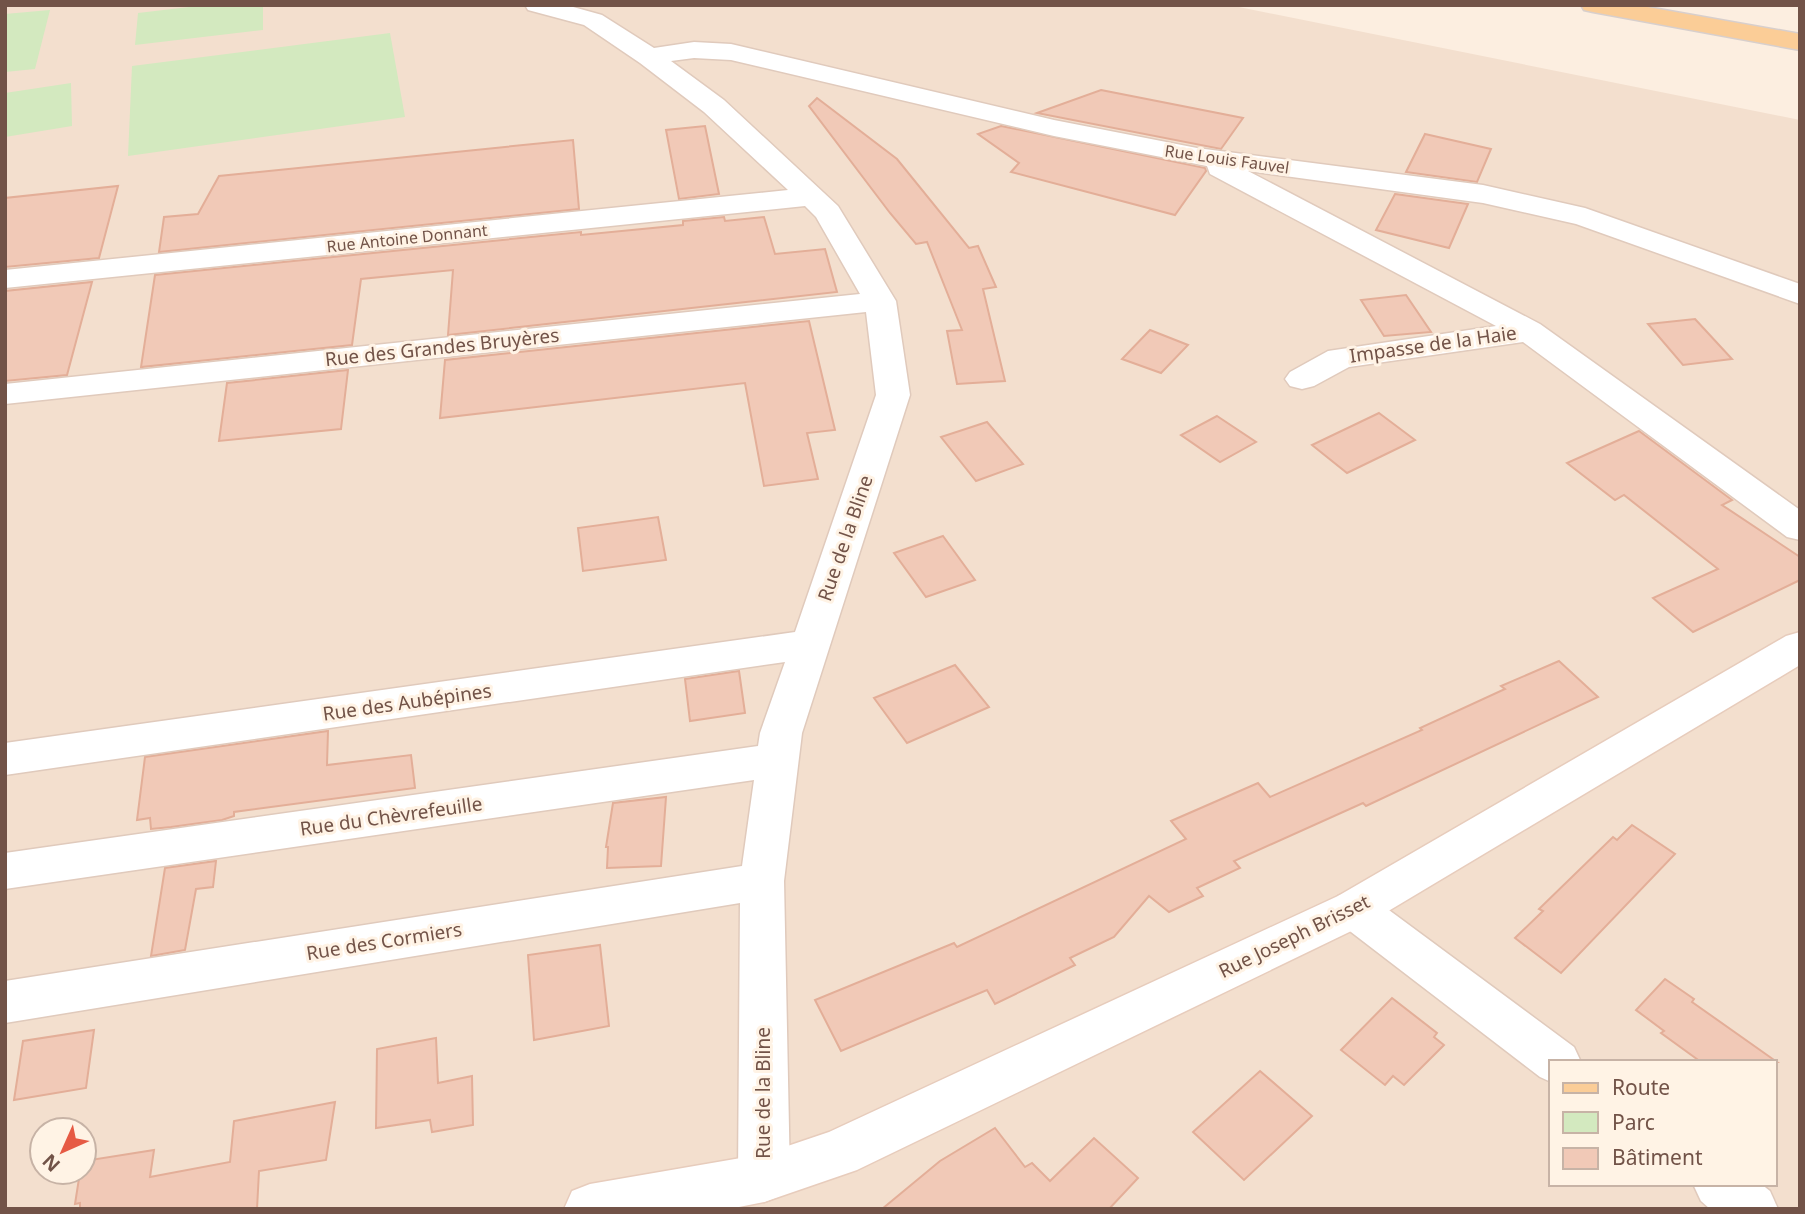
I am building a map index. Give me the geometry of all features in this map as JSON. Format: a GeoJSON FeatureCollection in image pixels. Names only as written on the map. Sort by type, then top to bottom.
{"type":"FeatureCollection","features":[{"type":"Feature","properties":{"kind":"main road"},"geometry":{"type":"LineString","coordinates":[[1593,5],[1800,42]]}},
{"type":"Feature","properties":{"kind":"street","name":"Rue de la Bline"},"geometry":{"type":"LineString","coordinates":[[537,5],[593,20],[649,57],[714,106],[828,212],[880,301],[893,395],[809,644],[781,733],[777,760],[762,881],[766,1194]]}},
{"type":"Feature","properties":{"kind":"street","name":"Rue Louis Fauvel"},"geometry":{"type":"LineString","coordinates":[[649,57],[694,50],[731,52],[1054,128],[1197,156],[1483,194],[1585,217],[1800,295]]}},
{"type":"Feature","properties":{"kind":"street"},"geometry":{"type":"LineString","coordinates":[[1197,156],[1529,331],[1800,528]]}},
{"type":"Feature","properties":{"kind":"street","name":"Rue Antoine Donnant"},"geometry":{"type":"LineString","coordinates":[[5,279],[809,197]]}},
{"type":"Feature","properties":{"kind":"street","name":"Rue des Grandes Bruyères"},"geometry":{"type":"LineString","coordinates":[[5,394],[880,301]]}},
{"type":"Feature","properties":{"kind":"street","name":"Impasse de la Haie"},"geometry":{"type":"LineString","coordinates":[[1301,379],[1340,358],[1529,331]]}},
{"type":"Feature","properties":{"kind":"street","name":"Rue des Aubépines"},"geometry":{"type":"LineString","coordinates":[[5,759],[809,644]]}},
{"type":"Feature","properties":{"kind":"street","name":"Rue Joseph Brisset"},"geometry":{"type":"LineString","coordinates":[[590,1209],[766,1194],[839,1153],[1354,909],[1800,646]]}},
{"type":"Feature","properties":{"kind":"street","name":"Rue du Chèvrefeuille"},"geometry":{"type":"LineString","coordinates":[[5,871],[777,760]]}},
{"type":"Feature","properties":{"kind":"street","name":"Rue des Cormiers"},"geometry":{"type":"LineString","coordinates":[[5,1002],[762,881]]}},
{"type":"Feature","properties":{"kind":"street"},"geometry":{"type":"LineString","coordinates":[[1354,909],[1554,1060]]}},
{"type":"Feature","properties":{"kind":"street"},"geometry":{"type":"LineString","coordinates":[[1722,1186],[1752,1209]]}},
{"type":"Feature","properties":{"kind":"shaded area"},"geometry":{"type":"Polygon","coordinates":[[[5,5],[1229,5],[1800,120],[1800,1209],[5,1209],[5,5]]]}},
{"type":"Feature","properties":{"kind":"green space"},"geometry":{"type":"Polygon","coordinates":[[[206,5],[263,5],[263,30],[135,45],[138,13],[206,5]]]}},
{"type":"Feature","properties":{"kind":"green space"},"geometry":{"type":"Polygon","coordinates":[[[50,10],[35,69],[5,72],[5,14],[50,10]]]}},
{"type":"Feature","properties":{"kind":"green space"},"geometry":{"type":"Polygon","coordinates":[[[390,33],[405,117],[128,156],[132,66],[390,33]]]}},
{"type":"Feature","properties":{"kind":"green space"},"geometry":{"type":"Polygon","coordinates":[[[71,83],[72,126],[5,137],[5,93],[71,83]]]}},
{"type":"Feature","properties":{"kind":"building"},"geometry":{"type":"Polygon","coordinates":[[[1101,90],[1243,118],[1221,149],[1037,113],[1101,90]]]}},
{"type":"Feature","properties":{"kind":"building"},"geometry":{"type":"Polygon","coordinates":[[[817,98],[897,159],[969,248],[978,246],[996,287],[983,289],[1005,381],[957,384],[947,331],[962,330],[927,242],[916,244],[890,213],[809,106],[817,98]]]}},
{"type":"Feature","properties":{"kind":"building"},"geometry":{"type":"Polygon","coordinates":[[[705,126],[719,194],[679,199],[666,130],[705,126]]]}},
{"type":"Feature","properties":{"kind":"building"},"geometry":{"type":"Polygon","coordinates":[[[1001,126],[1205,168],[1206,171],[1175,215],[1011,172],[1019,163],[978,134],[1001,126]]]}},
{"type":"Feature","properties":{"kind":"building"},"geometry":{"type":"Polygon","coordinates":[[[1425,134],[1491,149],[1477,182],[1406,172],[1425,134]]]}},
{"type":"Feature","properties":{"kind":"building"},"geometry":{"type":"Polygon","coordinates":[[[573,140],[579,209],[159,252],[164,217],[198,214],[219,176],[573,140]]]}},
{"type":"Feature","properties":{"kind":"building"},"geometry":{"type":"Polygon","coordinates":[[[118,186],[99,258],[5,267],[5,198],[118,186]]]}},
{"type":"Feature","properties":{"kind":"building"},"geometry":{"type":"Polygon","coordinates":[[[1395,194],[1468,204],[1449,248],[1376,230],[1395,194]]]}},
{"type":"Feature","properties":{"kind":"building"},"geometry":{"type":"Polygon","coordinates":[[[724,217],[725,221],[764,217],[775,254],[825,249],[837,292],[448,335],[453,270],[361,279],[352,345],[141,367],[155,275],[581,232],[581,235],[683,225],[683,221],[724,217]]]}},
{"type":"Feature","properties":{"kind":"building"},"geometry":{"type":"Polygon","coordinates":[[[92,282],[67,375],[5,381],[5,291],[92,282]]]}},
{"type":"Feature","properties":{"kind":"building"},"geometry":{"type":"Polygon","coordinates":[[[1406,295],[1431,332],[1384,336],[1361,300],[1406,295]]]}},
{"type":"Feature","properties":{"kind":"building"},"geometry":{"type":"Polygon","coordinates":[[[1695,319],[1732,359],[1683,365],[1648,324],[1695,319]]]}},
{"type":"Feature","properties":{"kind":"building"},"geometry":{"type":"Polygon","coordinates":[[[809,321],[835,430],[807,433],[818,479],[764,486],[745,383],[440,418],[445,360],[809,321]]]}},
{"type":"Feature","properties":{"kind":"building"},"geometry":{"type":"Polygon","coordinates":[[[1150,330],[1188,345],[1161,373],[1122,359],[1150,330]]]}},
{"type":"Feature","properties":{"kind":"building"},"geometry":{"type":"Polygon","coordinates":[[[348,370],[341,429],[219,441],[227,383],[348,370]]]}},
{"type":"Feature","properties":{"kind":"building"},"geometry":{"type":"Polygon","coordinates":[[[1379,413],[1415,440],[1347,473],[1312,445],[1379,413]]]}},
{"type":"Feature","properties":{"kind":"building"},"geometry":{"type":"Polygon","coordinates":[[[1217,416],[1256,442],[1220,462],[1181,435],[1217,416]]]}},
{"type":"Feature","properties":{"kind":"building"},"geometry":{"type":"Polygon","coordinates":[[[987,422],[1023,464],[976,481],[941,437],[987,422]]]}},
{"type":"Feature","properties":{"kind":"building"},"geometry":{"type":"Polygon","coordinates":[[[1639,431],[1732,500],[1722,505],[1800,557],[1800,580],[1693,632],[1653,598],[1718,569],[1624,495],[1615,500],[1567,463],[1639,431]]]}},
{"type":"Feature","properties":{"kind":"building"},"geometry":{"type":"Polygon","coordinates":[[[658,517],[666,560],[583,571],[578,528],[658,517]]]}},
{"type":"Feature","properties":{"kind":"building"},"geometry":{"type":"Polygon","coordinates":[[[943,536],[975,580],[926,597],[894,553],[943,536]]]}},
{"type":"Feature","properties":{"kind":"building"},"geometry":{"type":"Polygon","coordinates":[[[1559,661],[1598,697],[1366,806],[1363,803],[1234,861],[1240,868],[1197,888],[1203,896],[1169,912],[1149,896],[1114,937],[1070,958],[1075,965],[995,1004],[987,990],[841,1051],[815,1000],[954,943],[957,947],[1186,839],[1171,821],[1258,783],[1270,797],[1422,730],[1420,728],[1505,689],[1501,686],[1559,661]]]}},
{"type":"Feature","properties":{"kind":"building"},"geometry":{"type":"Polygon","coordinates":[[[955,665],[989,707],[907,743],[874,698],[955,665]]]}},
{"type":"Feature","properties":{"kind":"building"},"geometry":{"type":"Polygon","coordinates":[[[739,671],[745,713],[690,721],[685,679],[739,671]]]}},
{"type":"Feature","properties":{"kind":"building"},"geometry":{"type":"Polygon","coordinates":[[[328,731],[327,765],[411,755],[415,788],[234,812],[234,816],[222,820],[171,827],[151,829],[150,818],[137,820],[145,757],[328,731]]]}},
{"type":"Feature","properties":{"kind":"building"},"geometry":{"type":"Polygon","coordinates":[[[666,797],[661,866],[607,868],[606,847],[613,803],[666,797]]]}},
{"type":"Feature","properties":{"kind":"building"},"geometry":{"type":"Polygon","coordinates":[[[1632,825],[1675,854],[1561,973],[1515,938],[1543,911],[1539,909],[1613,837],[1617,840],[1632,825]]]}},
{"type":"Feature","properties":{"kind":"building"},"geometry":{"type":"Polygon","coordinates":[[[216,861],[213,887],[196,889],[185,950],[151,956],[165,868],[216,861]]]}},
{"type":"Feature","properties":{"kind":"building"},"geometry":{"type":"Polygon","coordinates":[[[600,945],[609,1026],[534,1040],[528,955],[600,945]]]}},
{"type":"Feature","properties":{"kind":"building"},"geometry":{"type":"Polygon","coordinates":[[[1665,979],[1694,999],[1692,1002],[1774,1060],[1698,1060],[1661,1033],[1664,1031],[1636,1010],[1665,979]]]}},
{"type":"Feature","properties":{"kind":"building"},"geometry":{"type":"Polygon","coordinates":[[[1392,998],[1437,1033],[1434,1037],[1444,1045],[1404,1085],[1393,1076],[1385,1085],[1341,1050],[1392,998]]]}},
{"type":"Feature","properties":{"kind":"building"},"geometry":{"type":"Polygon","coordinates":[[[94,1030],[86,1088],[14,1100],[23,1041],[94,1030]]]}},
{"type":"Feature","properties":{"kind":"building"},"geometry":{"type":"Polygon","coordinates":[[[436,1038],[438,1083],[472,1076],[473,1125],[432,1132],[430,1120],[376,1128],[377,1049],[436,1038]]]}},
{"type":"Feature","properties":{"kind":"building"},"geometry":{"type":"Polygon","coordinates":[[[1260,1071],[1312,1116],[1244,1180],[1193,1132],[1260,1071]]]}},
{"type":"Feature","properties":{"kind":"building"},"geometry":{"type":"Polygon","coordinates":[[[335,1102],[326,1160],[259,1171],[257,1209],[80,1209],[80,1203],[75,1204],[78,1186],[98,1186],[98,1159],[154,1150],[150,1177],[230,1162],[234,1121],[335,1102]]]}},
{"type":"Feature","properties":{"kind":"building"},"geometry":{"type":"Polygon","coordinates":[[[995,1128],[1025,1167],[1032,1163],[1050,1181],[1094,1138],[1138,1178],[1109,1209],[882,1209],[940,1161],[995,1128]]]}}]}
